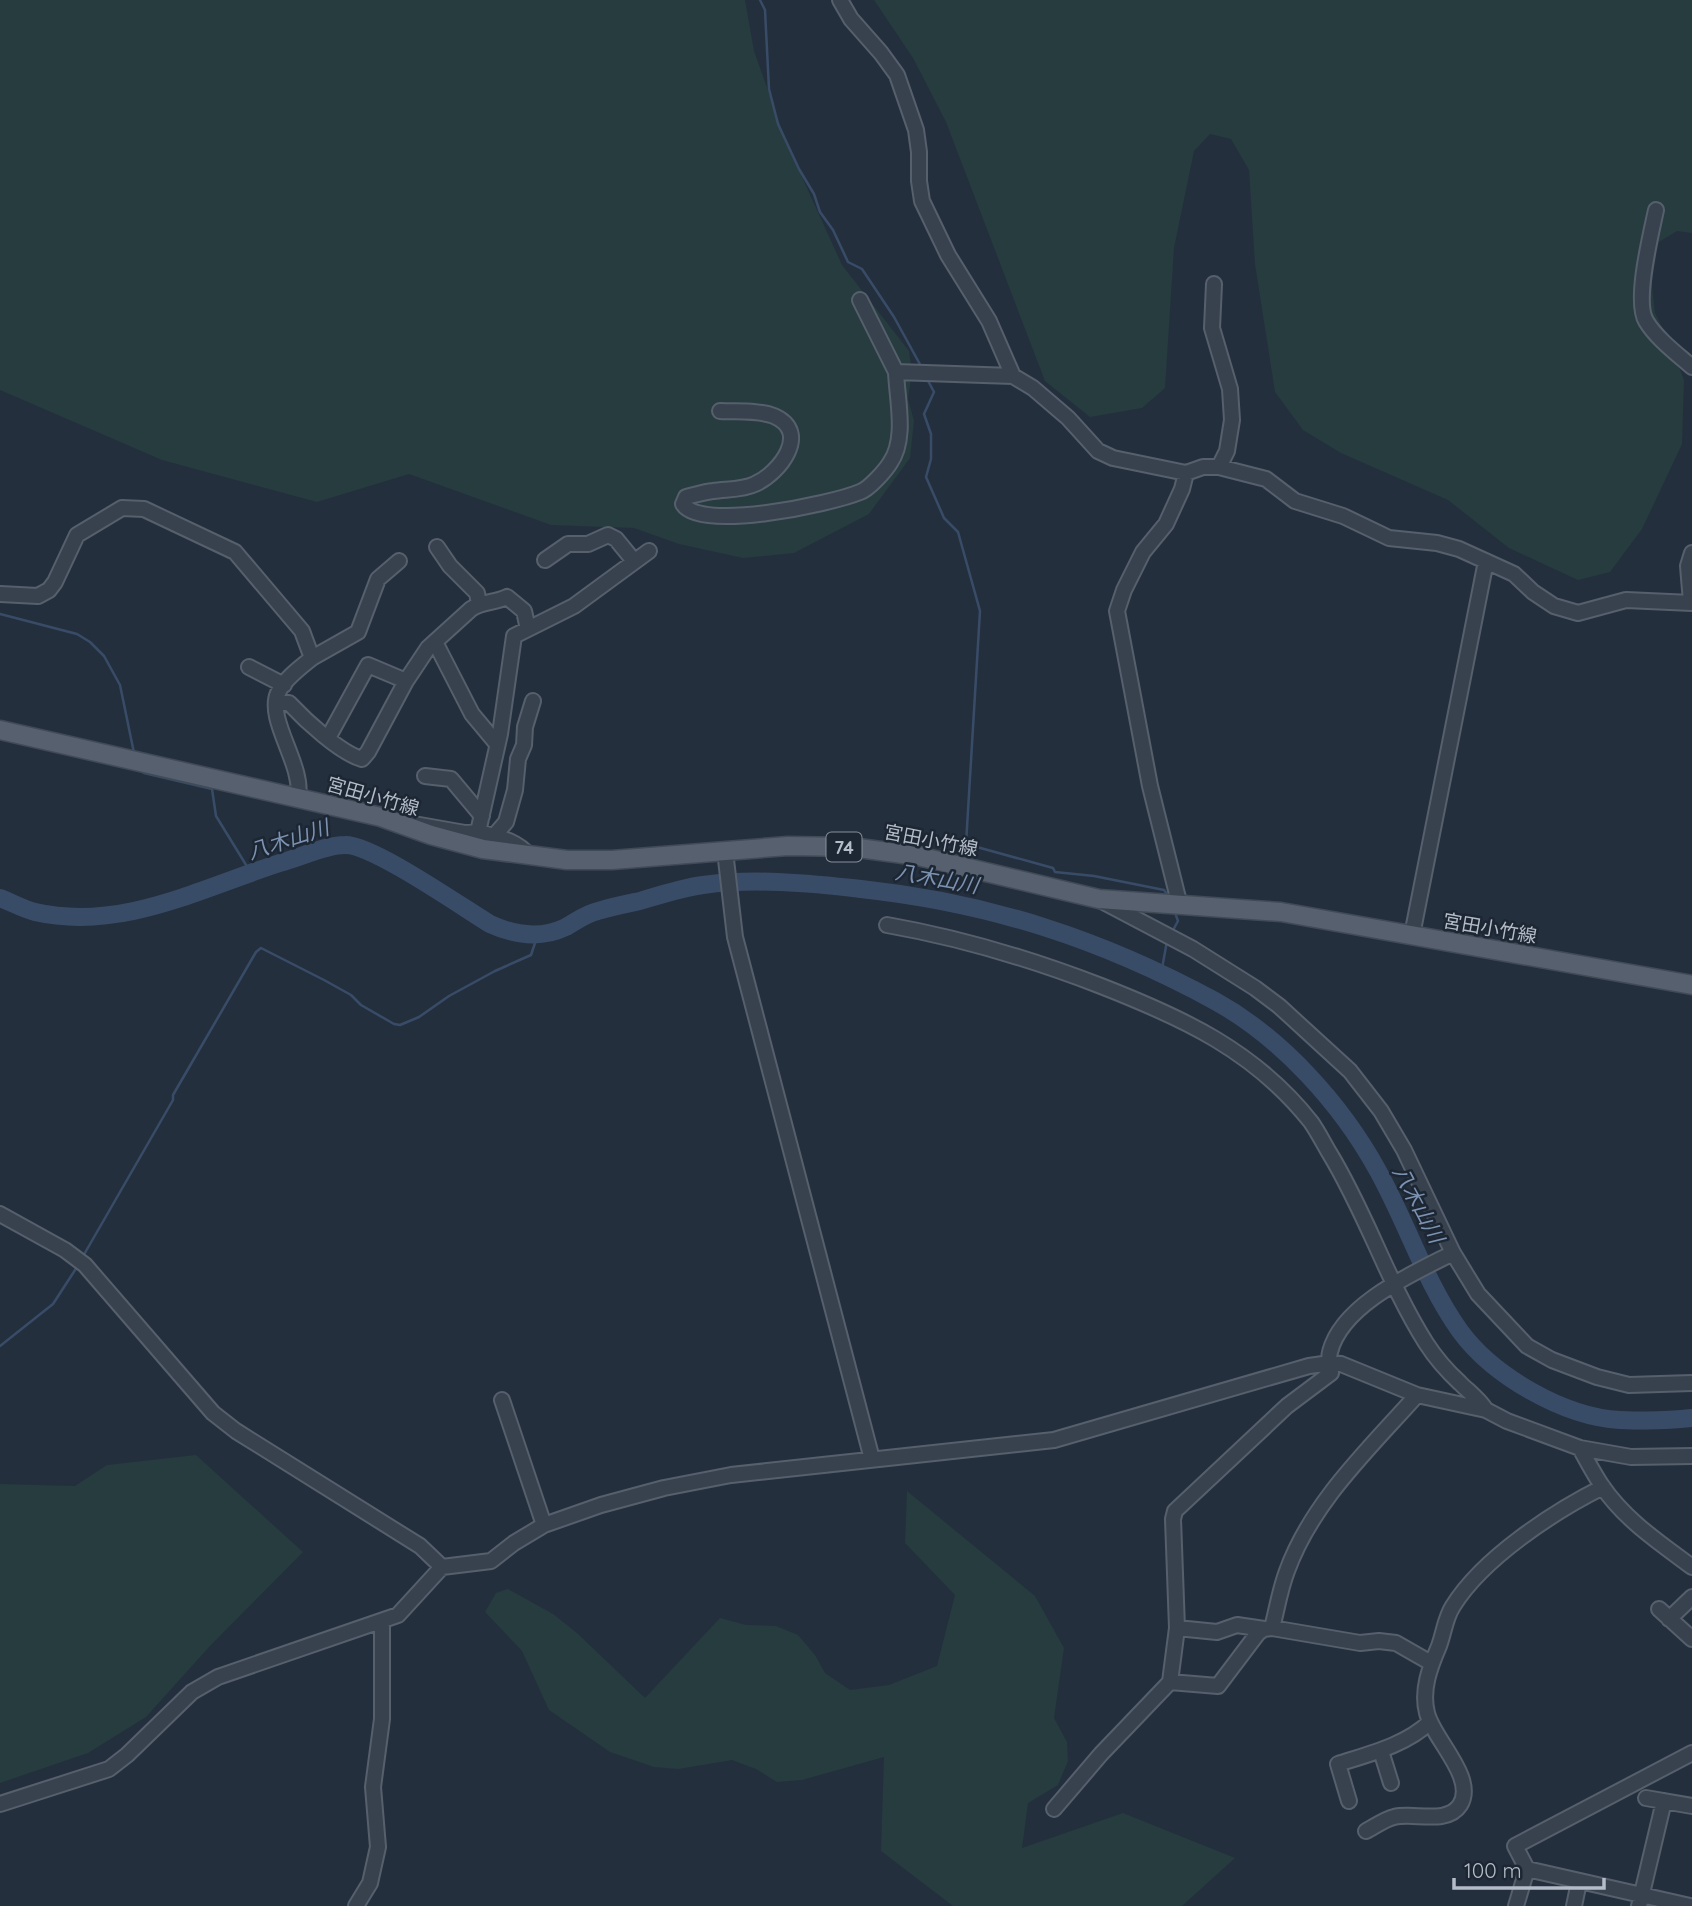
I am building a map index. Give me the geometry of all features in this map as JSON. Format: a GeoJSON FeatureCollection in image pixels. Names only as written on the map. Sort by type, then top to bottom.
{"type":"FeatureCollection","features":[{"type":"Feature","properties":{"kind":"main road","name":"宮田小竹線"},"geometry":{"type":"LineString","coordinates":[[0,730],[298,797],[381,817],[431,835],[483,849],[529,856],[612,860],[726,859],[788,846],[851,847],[918,856],[1099,899],[1281,912],[1692,985]]}},
{"type":"Feature","properties":{"kind":"street"},"geometry":{"type":"LineString","coordinates":[[840,0],[851,19],[897,75],[916,130],[922,201],[948,255],[989,321],[1013,376]]}},
{"type":"Feature","properties":{"kind":"street"},"geometry":{"type":"LineString","coordinates":[[1656,210],[1645,265],[1643,314],[1648,324],[1692,367]]}},
{"type":"Feature","properties":{"kind":"street"},"geometry":{"type":"LineString","coordinates":[[1214,284],[1212,328],[1230,389],[1232,420],[1227,451],[1219,467]]}},
{"type":"Feature","properties":{"kind":"street"},"geometry":{"type":"LineString","coordinates":[[720,411],[771,414],[790,430],[792,444],[788,455],[770,476],[752,486],[686,497],[683,504],[687,510],[716,517],[758,514],[800,508],[862,492],[891,462],[899,438],[896,372],[860,300]]}},
{"type":"Feature","properties":{"kind":"street"},"geometry":{"type":"LineString","coordinates":[[896,372],[1013,376],[1033,388],[1068,418],[1098,451],[1112,458],[1186,473],[1203,467],[1219,467],[1266,479],[1295,501],[1343,516],[1389,538],[1437,543],[1459,549],[1514,574],[1554,607],[1578,613],[1626,600],[1691,603],[1688,566],[1692,553]]}},
{"type":"Feature","properties":{"kind":"street"},"geometry":{"type":"LineString","coordinates":[[1180,906],[1150,786],[1117,611],[1143,552],[1166,524],[1182,489],[1186,473]]}},
{"type":"Feature","properties":{"kind":"street"},"geometry":{"type":"LineString","coordinates":[[0,594],[38,596],[49,590],[77,535],[121,508],[144,509],[236,552],[302,631],[312,658]]}},
{"type":"Feature","properties":{"kind":"street"},"geometry":{"type":"LineString","coordinates":[[545,560],[568,544],[588,544],[608,535],[616,539],[634,561]]}},
{"type":"Feature","properties":{"kind":"street"},"geometry":{"type":"LineString","coordinates":[[437,547],[450,566],[477,593],[479,604]]}},
{"type":"Feature","properties":{"kind":"street"},"geometry":{"type":"LineString","coordinates":[[478,832],[497,744],[514,636],[574,606],[649,551]]}},
{"type":"Feature","properties":{"kind":"street"},"geometry":{"type":"LineString","coordinates":[[298,797],[301,785],[281,729],[276,703],[278,692],[312,658],[358,632],[375,584],[399,561]]}},
{"type":"Feature","properties":{"kind":"street"},"geometry":{"type":"LineString","coordinates":[[1412,935],[1486,561]]}},
{"type":"Feature","properties":{"kind":"street"},"geometry":{"type":"LineString","coordinates":[[276,703],[289,703],[307,722],[362,759],[428,648],[479,604],[507,597],[524,611],[528,629]]}},
{"type":"Feature","properties":{"kind":"street"},"geometry":{"type":"LineString","coordinates":[[435,642],[472,714],[497,744]]}},
{"type":"Feature","properties":{"kind":"street"},"geometry":{"type":"LineString","coordinates":[[328,738],[368,665],[406,681]]}},
{"type":"Feature","properties":{"kind":"street"},"geometry":{"type":"LineString","coordinates":[[249,667],[284,685]]}},
{"type":"Feature","properties":{"kind":"street"},"geometry":{"type":"LineString","coordinates":[[494,836],[506,822],[518,759],[524,745],[525,727],[533,701]]}},
{"type":"Feature","properties":{"kind":"street"},"geometry":{"type":"LineString","coordinates":[[425,776],[451,779],[482,816]]}},
{"type":"Feature","properties":{"kind":"street"},"geometry":{"type":"LineString","coordinates":[[401,824],[420,823],[494,836],[514,842],[529,856]]}},
{"type":"Feature","properties":{"kind":"street"},"geometry":{"type":"LineString","coordinates":[[726,859],[735,937],[872,1459]]}},
{"type":"Feature","properties":{"kind":"street"},"geometry":{"type":"LineString","coordinates":[[1099,899],[1193,949],[1255,988],[1279,1006],[1350,1071],[1381,1111],[1404,1150],[1453,1253],[1478,1294],[1527,1346],[1552,1360],[1597,1377],[1629,1385],[1692,1383]]}},
{"type":"Feature","properties":{"kind":"street"},"geometry":{"type":"LineString","coordinates":[[887,925],[936,934],[1010,953],[1078,977],[1199,1028],[1243,1057],[1273,1082],[1311,1123],[1346,1180],[1393,1284],[1427,1345],[1486,1410]]}},
{"type":"Feature","properties":{"kind":"street"},"geometry":{"type":"LineString","coordinates":[[0,1214],[65,1250],[85,1265],[213,1413],[236,1431],[420,1546],[442,1567]]}},
{"type":"Feature","properties":{"kind":"street"},"geometry":{"type":"LineString","coordinates":[[1054,1809],[1101,1754],[1170,1682],[1177,1628],[1173,1519],[1175,1511],[1287,1406],[1331,1373],[1329,1363],[1333,1342],[1356,1312],[1393,1284],[1453,1253]]}},
{"type":"Feature","properties":{"kind":"street"},"geometry":{"type":"LineString","coordinates":[[0,1804],[109,1769],[192,1692],[218,1677],[398,1615],[442,1567],[491,1561],[544,1525],[601,1505],[664,1488],[731,1475],[1054,1440],[1309,1366],[1329,1363],[1341,1364],[1417,1395],[1486,1410],[1507,1421],[1580,1448],[1631,1457],[1692,1456]]}},
{"type":"Feature","properties":{"kind":"street"},"geometry":{"type":"LineString","coordinates":[[1170,1682],[1218,1686],[1258,1633],[1268,1628],[1287,1572],[1307,1528],[1337,1485],[1417,1395]]}},
{"type":"Feature","properties":{"kind":"street"},"geometry":{"type":"LineString","coordinates":[[502,1399],[544,1525]]}},
{"type":"Feature","properties":{"kind":"street"},"geometry":{"type":"LineString","coordinates":[[1580,1448],[1603,1487],[1626,1514],[1651,1537],[1692,1567]]}},
{"type":"Feature","properties":{"kind":"street"},"geometry":{"type":"LineString","coordinates":[[1366,1831],[1393,1817],[1440,1816],[1450,1814],[1460,1805],[1464,1793],[1462,1778],[1430,1722],[1424,1693],[1431,1663],[1453,1606],[1483,1571],[1565,1506],[1603,1487]]}},
{"type":"Feature","properties":{"kind":"street"},"geometry":{"type":"LineString","coordinates":[[1692,1597],[1664,1614],[1692,1640]]}},
{"type":"Feature","properties":{"kind":"street"},"geometry":{"type":"LineString","coordinates":[[356,1906],[370,1883],[378,1847],[373,1787],[382,1718],[382,1622]]}},
{"type":"Feature","properties":{"kind":"street"},"geometry":{"type":"LineString","coordinates":[[1177,1628],[1217,1632],[1237,1625],[1360,1643],[1395,1643],[1431,1663]]}},
{"type":"Feature","properties":{"kind":"street"},"geometry":{"type":"LineString","coordinates":[[1349,1801],[1338,1764],[1381,1751],[1421,1731],[1430,1722]]}},
{"type":"Feature","properties":{"kind":"street"},"geometry":{"type":"LineString","coordinates":[[1381,1751],[1391,1783]]}},
{"type":"Feature","properties":{"kind":"street"},"geometry":{"type":"LineString","coordinates":[[1516,1906],[1527,1869],[1515,1846],[1692,1754]]}},
{"type":"Feature","properties":{"kind":"street"},"geometry":{"type":"LineString","coordinates":[[1646,1798],[1692,1806]]}},
{"type":"Feature","properties":{"kind":"street"},"geometry":{"type":"LineString","coordinates":[[1640,1900],[1664,1801]]}},
{"type":"Feature","properties":{"kind":"street"},"geometry":{"type":"LineString","coordinates":[[1527,1869],[1640,1900],[1690,1906]]}},
{"type":"Feature","properties":{"kind":"street"},"geometry":{"type":"LineString","coordinates":[[1574,1906],[1579,1882]]}},
{"type":"Feature","properties":{"kind":"green space"},"geometry":{"type":"Polygon","coordinates":[[[0,0],[745,0],[754,51],[787,144],[842,265],[909,351],[912,372],[908,399],[914,421],[910,458],[869,514],[794,553],[743,558],[679,544],[634,528],[551,525],[409,474],[317,502],[162,460],[0,390],[0,0]]]}},
{"type":"Feature","properties":{"kind":"green space"},"geometry":{"type":"Polygon","coordinates":[[[874,0],[1692,0],[1692,233],[1677,231],[1657,243],[1650,270],[1655,313],[1684,380],[1682,444],[1642,529],[1610,572],[1578,580],[1509,548],[1448,500],[1341,453],[1303,430],[1275,392],[1255,264],[1249,170],[1231,139],[1210,134],[1194,151],[1174,248],[1165,388],[1142,408],[1090,417],[1045,381],[946,122],[913,58],[874,0]]]}},
{"type":"Feature","properties":{"kind":"green space"},"geometry":{"type":"Polygon","coordinates":[[[196,1455],[303,1552],[209,1647],[146,1717],[88,1753],[0,1783],[0,1484],[75,1486],[107,1465],[196,1455]]]}},
{"type":"Feature","properties":{"kind":"green space"},"geometry":{"type":"Polygon","coordinates":[[[907,1491],[1035,1596],[1064,1648],[1054,1718],[1067,1742],[1068,1761],[1058,1785],[1028,1803],[1022,1848],[1123,1813],[1235,1858],[1182,1906],[953,1906],[881,1851],[884,1757],[802,1780],[777,1782],[756,1769],[732,1760],[678,1769],[654,1767],[610,1752],[549,1710],[522,1651],[485,1612],[496,1593],[508,1589],[553,1614],[577,1633],[645,1698],[720,1618],[746,1625],[776,1626],[798,1635],[815,1655],[825,1673],[850,1690],[889,1685],[937,1666],[955,1595],[905,1543],[907,1491]]]}},
{"type":"Feature","properties":{"kind":"waterway"},"geometry":{"type":"LineString","coordinates":[[760,0],[765,10],[769,89],[778,124],[814,194],[820,212],[833,230],[848,262],[862,269],[894,317],[922,368]]}},
{"type":"Feature","properties":{"kind":"waterway"},"geometry":{"type":"LineString","coordinates":[[926,377],[934,392],[924,414],[931,434],[931,459],[926,477],[944,518],[958,532],[980,611],[966,844],[1053,868],[1055,872],[1094,876],[1164,890],[1169,897]]}},
{"type":"Feature","properties":{"kind":"waterway"},"geometry":{"type":"LineString","coordinates":[[0,614],[77,634],[104,656],[120,685],[134,753]]}},
{"type":"Feature","properties":{"kind":"waterway"},"geometry":{"type":"LineString","coordinates":[[138,769],[144,773],[212,789],[216,816],[251,873]]}},
{"type":"Feature","properties":{"kind":"waterway","name":"八木山川"},"geometry":{"type":"LineString","coordinates":[[0,898],[35,912],[67,917],[131,912],[162,904],[322,849],[345,845],[358,847],[395,865],[490,924],[508,931],[528,934],[557,931],[593,912],[679,890],[742,882],[822,885],[909,895],[1000,914],[1044,927],[1130,959],[1215,1001],[1240,1016],[1287,1054],[1328,1098],[1363,1146],[1388,1191],[1436,1293],[1460,1331],[1474,1348],[1510,1378],[1553,1402],[1598,1417],[1638,1421],[1692,1418]]}},
{"type":"Feature","properties":{"kind":"waterway"},"geometry":{"type":"LineString","coordinates":[[1172,932],[1178,921],[1174,910]]}},
{"type":"Feature","properties":{"kind":"waterway"},"geometry":{"type":"LineString","coordinates":[[82,1258],[173,1100],[173,1095],[256,952],[261,948],[324,980],[351,995],[361,1005],[400,1025],[419,1017],[449,996],[495,971],[531,955],[538,934]]}},
{"type":"Feature","properties":{"kind":"waterway"},"geometry":{"type":"LineString","coordinates":[[1161,974],[1167,941]]}},
{"type":"Feature","properties":{"kind":"waterway"},"geometry":{"type":"LineString","coordinates":[[0,1346],[53,1304],[77,1267]]}}]}
